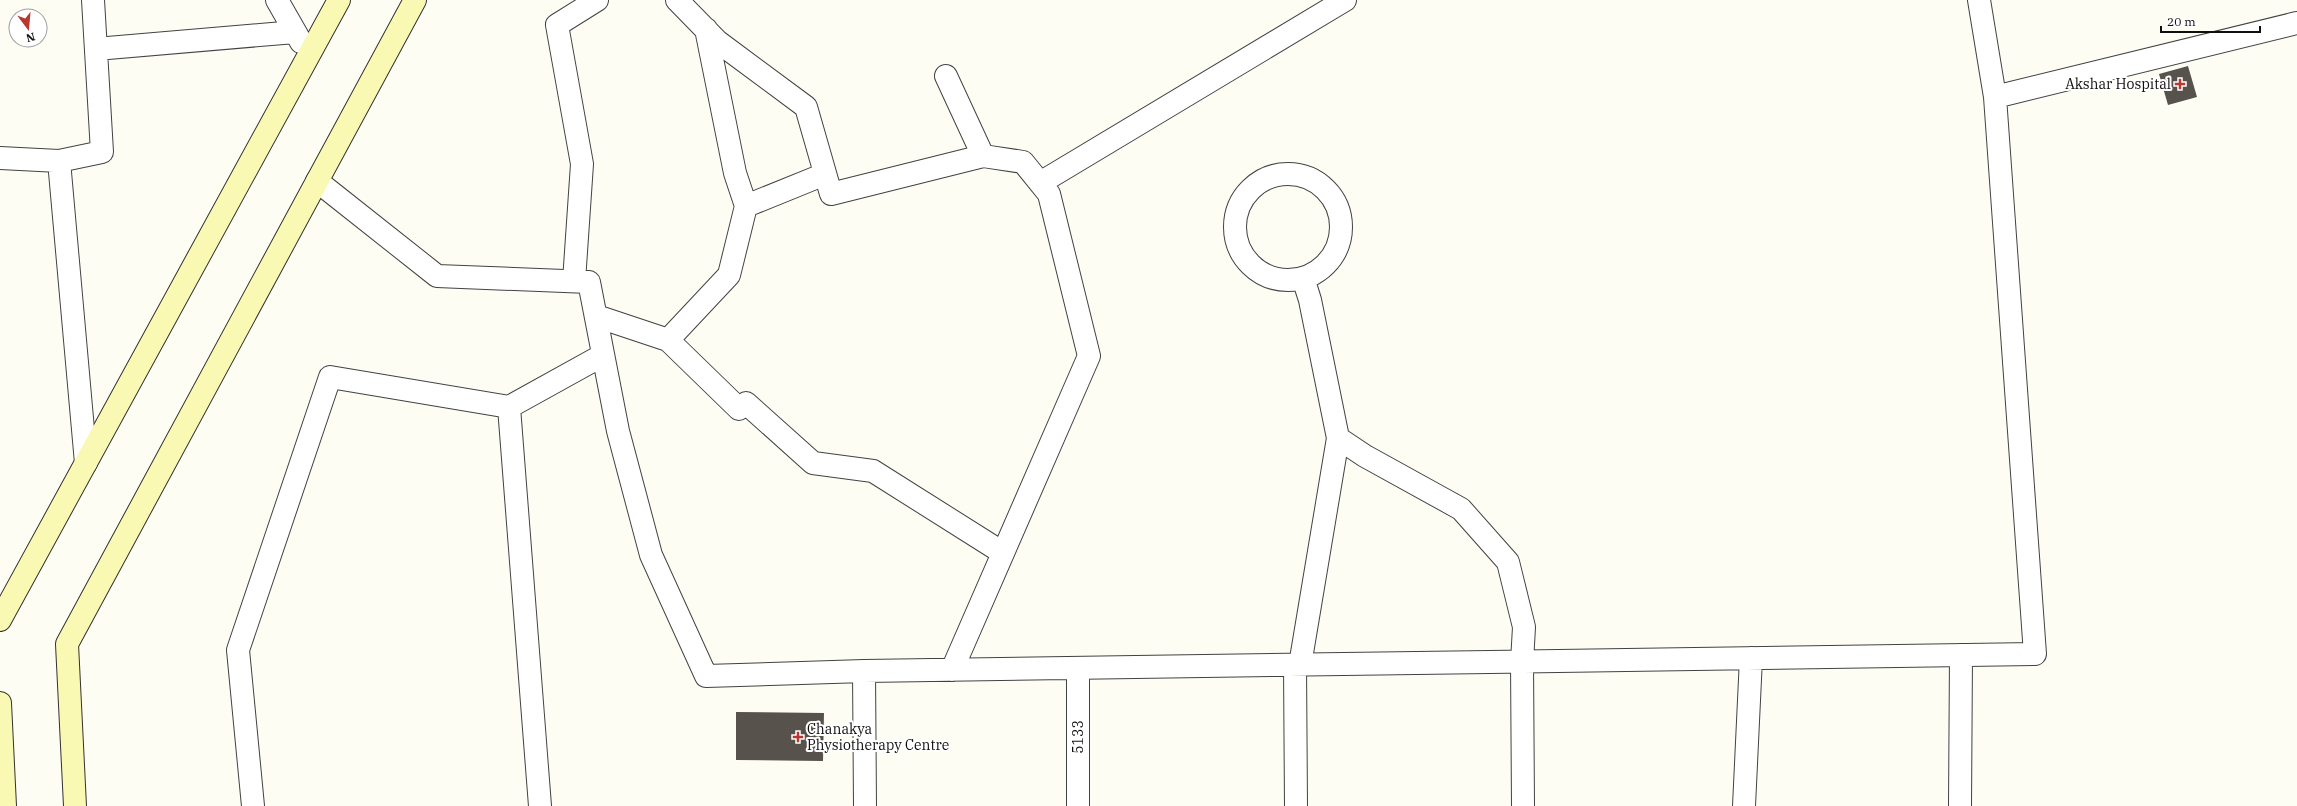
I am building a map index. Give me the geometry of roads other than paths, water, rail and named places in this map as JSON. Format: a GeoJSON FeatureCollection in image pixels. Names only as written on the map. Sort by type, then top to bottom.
{"type":"FeatureCollection","features":[{"type":"Feature","properties":{"kind":"main road"},"geometry":{"type":"LineString","coordinates":[[2,611],[86,463],[339,0]]}},
{"type":"Feature","properties":{"kind":"main road"},"geometry":{"type":"LineString","coordinates":[[75,806],[67,644],[415,0]]}},
{"type":"Feature","properties":{"kind":"main road"},"geometry":{"type":"LineString","coordinates":[[0,702],[5,806]]}},
{"type":"Feature","properties":{"kind":"street"},"geometry":{"type":"LineString","coordinates":[[0,158],[59,161],[102,152],[93,0]]}},
{"type":"Feature","properties":{"kind":"street"},"geometry":{"type":"LineString","coordinates":[[277,0],[308,55]]}},
{"type":"Feature","properties":{"kind":"street"},"geometry":{"type":"LineString","coordinates":[[574,281],[582,164],[557,25],[597,0]]}},
{"type":"Feature","properties":{"kind":"street"},"geometry":{"type":"LineString","coordinates":[[678,0],[717,40],[806,107],[831,194],[983,156],[1023,162],[1049,194],[1089,356],[952,670]]}},
{"type":"Feature","properties":{"kind":"street"},"geometry":{"type":"LineString","coordinates":[[1040,183],[1345,0]]}},
{"type":"Feature","properties":{"kind":"street"},"geometry":{"type":"LineString","coordinates":[[317,181],[437,276],[589,282],[618,431],[651,555],[706,676],[864,671],[2035,654],[1994,97],[1979,0]]}},
{"type":"Feature","properties":{"kind":"street"},"geometry":{"type":"LineString","coordinates":[[1994,97],[2297,23]]}},
{"type":"Feature","properties":{"kind":"street"},"geometry":{"type":"LineString","coordinates":[[668,340],[729,275],[746,206],[735,173],[706,29]]}},
{"type":"Feature","properties":{"kind":"street"},"geometry":{"type":"LineString","coordinates":[[96,49],[295,32]]}},
{"type":"Feature","properties":{"kind":"street"},"geometry":{"type":"LineString","coordinates":[[946,76],[983,156]]}},
{"type":"Feature","properties":{"kind":"street"},"geometry":{"type":"LineString","coordinates":[[59,161],[86,463]]}},
{"type":"Feature","properties":{"kind":"street"},"geometry":{"type":"LineString","coordinates":[[746,206],[825,174]]}},
{"type":"Feature","properties":{"kind":"street"},"geometry":{"type":"LineString","coordinates":[[1288,174],[1304,176],[1320,184],[1332,196],[1339,210],[1342,225],[1340,241],[1334,256],[1324,268],[1303,278],[1277,280],[1261,273],[1247,262],[1238,248],[1235,230],[1236,213],[1244,198],[1255,185],[1270,177],[1288,174]]}},
{"type":"Feature","properties":{"kind":"street"},"geometry":{"type":"LineString","coordinates":[[1296,806],[1298,665],[1338,438],[1310,300],[1303,278]]}},
{"type":"Feature","properties":{"kind":"street"},"geometry":{"type":"LineString","coordinates":[[596,316],[668,340],[739,409],[746,403],[813,463],[874,471],[1003,553]]}},
{"type":"Feature","properties":{"kind":"street"},"geometry":{"type":"LineString","coordinates":[[253,806],[238,650],[330,377],[509,407],[603,355]]}},
{"type":"Feature","properties":{"kind":"street"},"geometry":{"type":"LineString","coordinates":[[509,407],[540,806]]}},
{"type":"Feature","properties":{"kind":"street"},"geometry":{"type":"LineString","coordinates":[[1338,438],[1365,456],[1462,509],[1508,562],[1524,627],[1522,662],[1523,806]]}},
{"type":"Feature","properties":{"kind":"street"},"geometry":{"type":"LineString","coordinates":[[1960,806],[1961,655]]}},
{"type":"Feature","properties":{"kind":"street"},"geometry":{"type":"LineString","coordinates":[[1744,806],[1751,658]]}},
{"type":"Feature","properties":{"kind":"street","name":"5133"},"geometry":{"type":"LineString","coordinates":[[1078,668],[1078,806]]}},
{"type":"Feature","properties":{"kind":"street"},"geometry":{"type":"LineString","coordinates":[[864,671],[865,806]]}},
{"type":"Feature","properties":{"kind":"place","name":"Akshar Hospital"},"geometry":{"type":"Point","coordinates":[2180,84]}},
{"type":"Feature","properties":{"kind":"place","name":"Chanakya Physiotherapy Centre"},"geometry":{"type":"Point","coordinates":[798,737]}}]}
